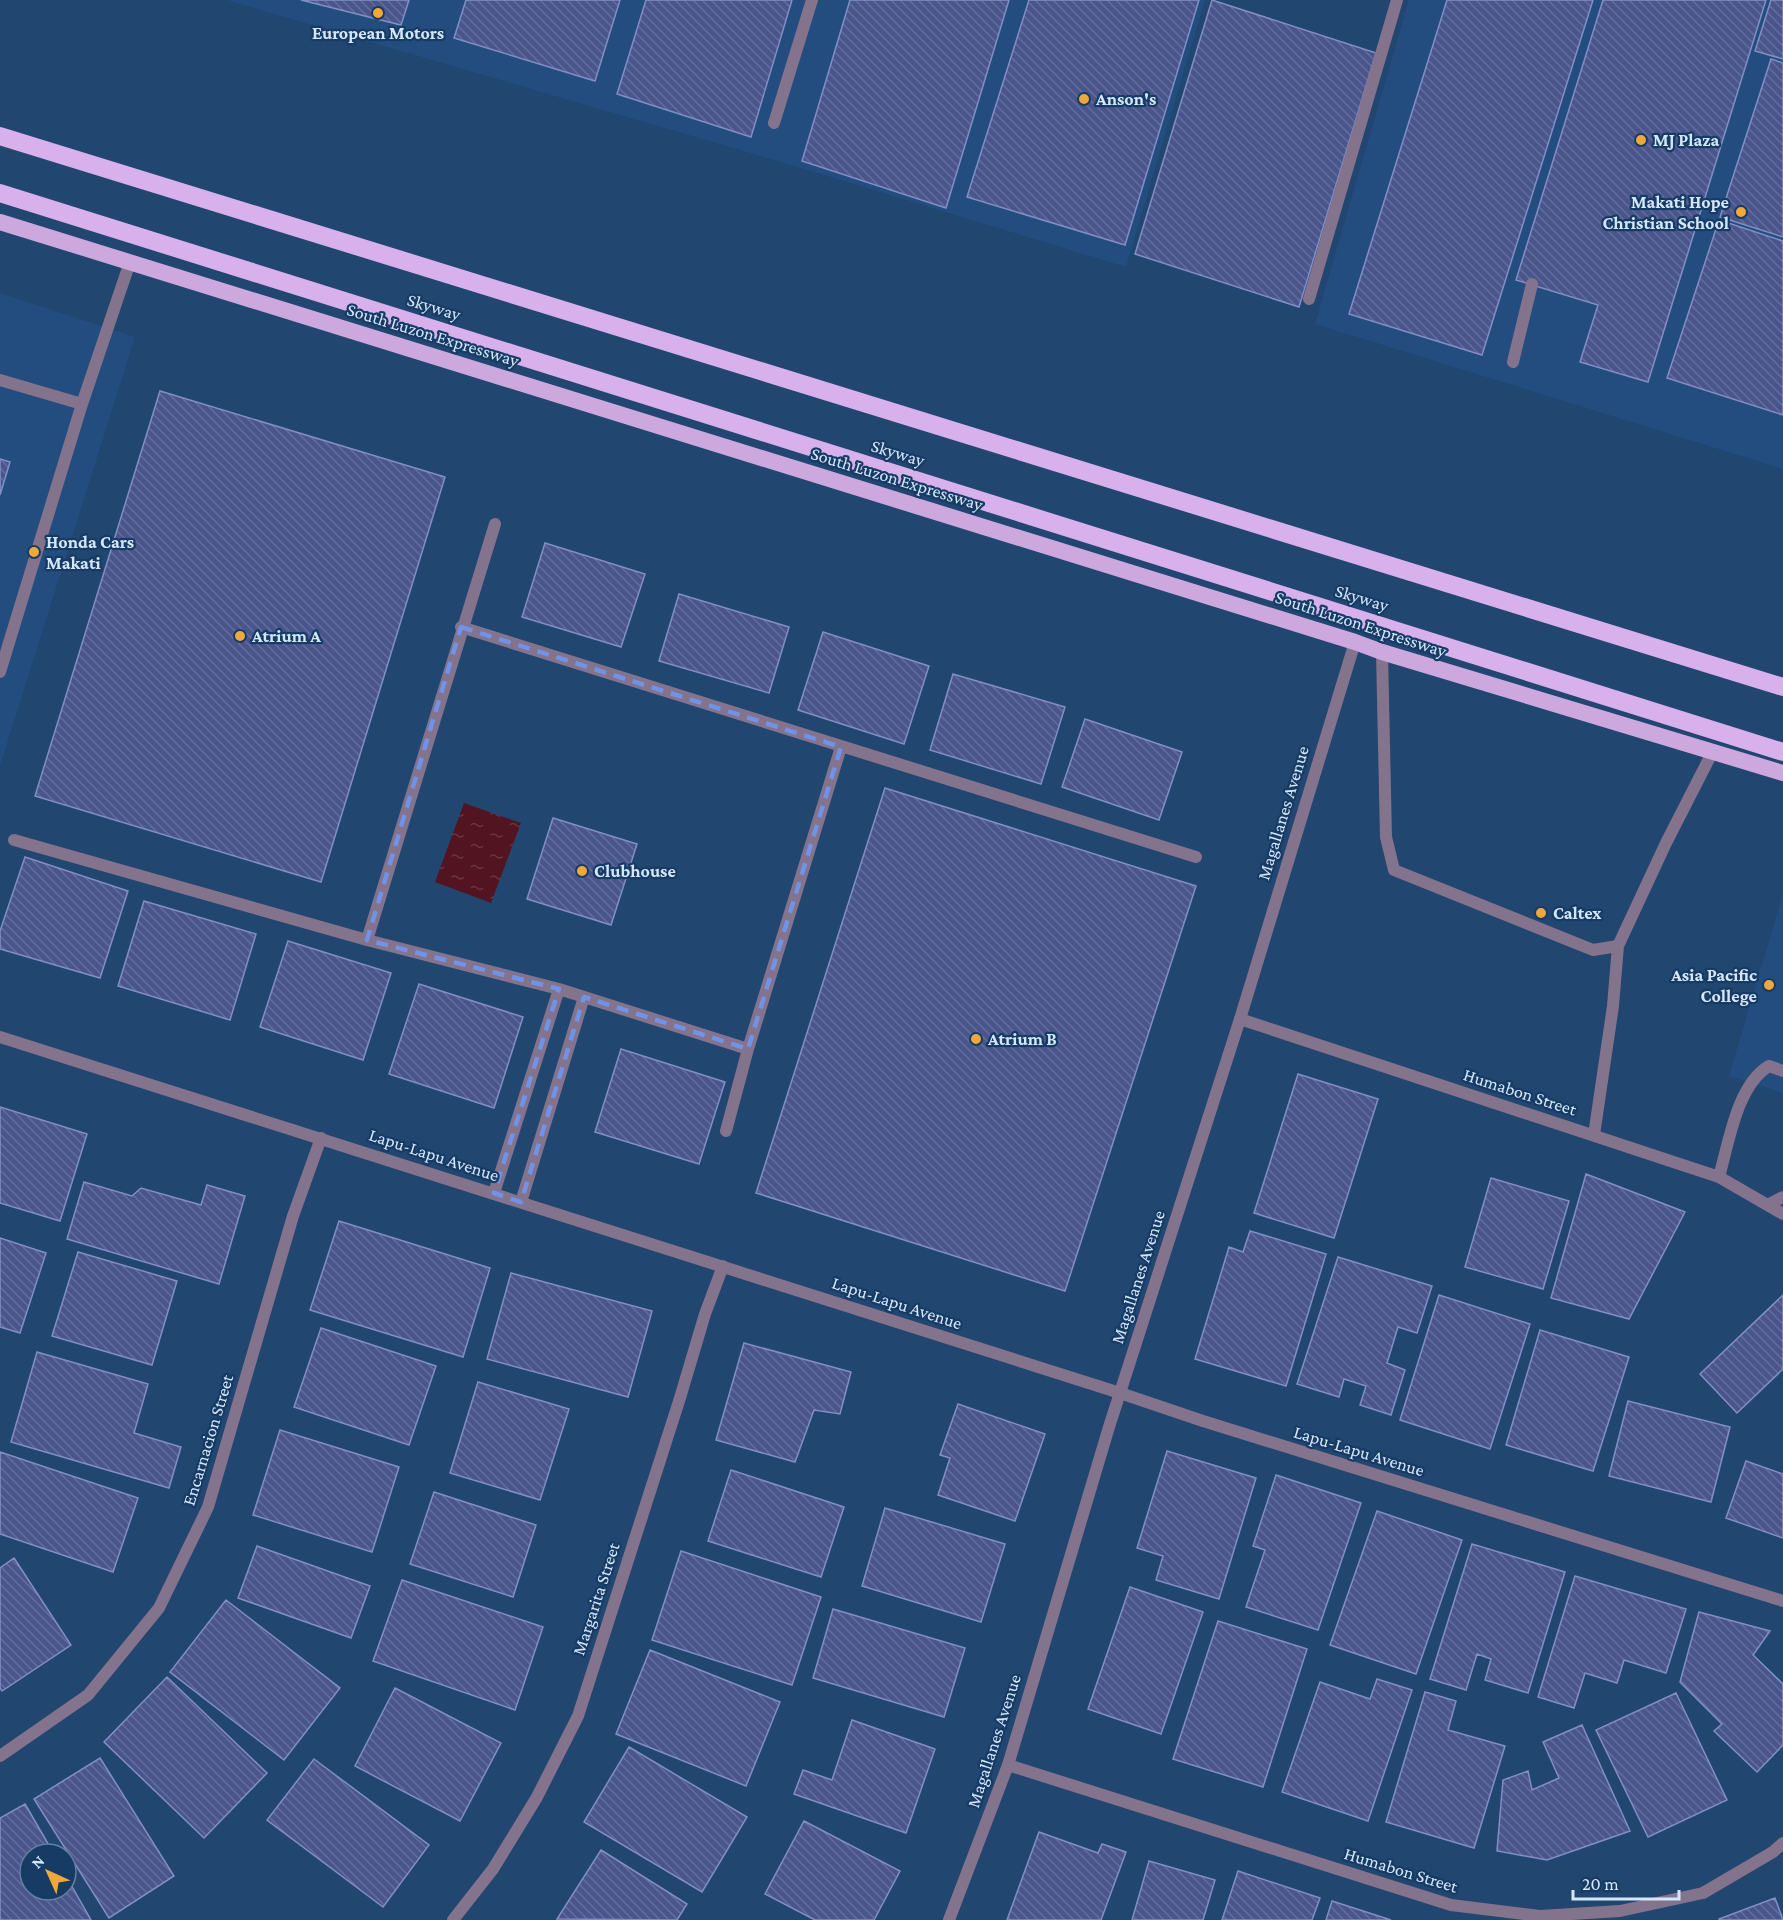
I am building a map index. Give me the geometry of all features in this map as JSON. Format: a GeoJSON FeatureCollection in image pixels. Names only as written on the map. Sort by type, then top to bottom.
{"type":"FeatureCollection","features":[{"type":"Feature","properties":{"kind":"highway"},"geometry":{"type":"LineString","coordinates":[[0,130],[1783,678]]}},
{"type":"Feature","properties":{"kind":"highway","name":"Skyway"},"geometry":{"type":"LineString","coordinates":[[0,136],[1783,687]]}},
{"type":"Feature","properties":{"kind":"highway","name":"Skyway"},"geometry":{"type":"LineString","coordinates":[[0,193],[1783,752]]}},
{"type":"Feature","properties":{"kind":"highway","name":"South Luzon Expressway"},"geometry":{"type":"LineString","coordinates":[[0,222],[1356,642],[1382,652],[1783,773]]}},
{"type":"Feature","properties":{"kind":"street"},"geometry":{"type":"LineString","coordinates":[[774,123],[812,0]]}},
{"type":"Feature","properties":{"kind":"street"},"geometry":{"type":"LineString","coordinates":[[1309,299],[1397,0]]}},
{"type":"Feature","properties":{"kind":"street"},"geometry":{"type":"LineString","coordinates":[[0,672],[82,404],[130,262]]}},
{"type":"Feature","properties":{"kind":"street"},"geometry":{"type":"LineString","coordinates":[[1513,362],[1532,284]]}},
{"type":"Feature","properties":{"kind":"street"},"geometry":{"type":"LineString","coordinates":[[0,380],[82,404]]}},
{"type":"Feature","properties":{"kind":"street"},"geometry":{"type":"LineString","coordinates":[[367,940],[461,627],[495,524]]}},
{"type":"Feature","properties":{"kind":"street"},"geometry":{"type":"LineString","coordinates":[[461,627],[1196,857]]}},
{"type":"Feature","properties":{"kind":"street","name":"Magallanes Avenue"},"geometry":{"type":"LineString","coordinates":[[949,1920],[1008,1765],[1120,1393],[1240,1019],[1356,642]]}},
{"type":"Feature","properties":{"kind":"street"},"geometry":{"type":"LineString","coordinates":[[1382,652],[1386,837],[1394,870],[1593,950],[1618,946]]}},
{"type":"Feature","properties":{"kind":"street"},"geometry":{"type":"LineString","coordinates":[[726,1131],[748,1049],[841,747]]}},
{"type":"Feature","properties":{"kind":"street"},"geometry":{"type":"LineString","coordinates":[[1594,1135],[1613,1006],[1618,946],[1666,843],[1713,751]]}},
{"type":"Feature","properties":{"kind":"street"},"geometry":{"type":"LineString","coordinates":[[14,840],[367,940],[559,989],[748,1049]]}},
{"type":"Feature","properties":{"kind":"street"},"geometry":{"type":"LineString","coordinates":[[494,1193],[559,989]]}},
{"type":"Feature","properties":{"kind":"street"},"geometry":{"type":"LineString","coordinates":[[521,1202],[584,997]]}},
{"type":"Feature","properties":{"kind":"street","name":"Humabon Street"},"geometry":{"type":"LineString","coordinates":[[1240,1019],[1719,1177],[1783,1214]]}},
{"type":"Feature","properties":{"kind":"street","name":"Lapu-Lapu Avenue"},"geometry":{"type":"LineString","coordinates":[[0,1037],[1203,1421],[1783,1601]]}},
{"type":"Feature","properties":{"kind":"street"},"geometry":{"type":"LineString","coordinates":[[1719,1177],[1746,1088],[1756,1074],[1768,1066],[1783,1071]]}},
{"type":"Feature","properties":{"kind":"street","name":"Encarnacion Street"},"geometry":{"type":"LineString","coordinates":[[0,1756],[88,1695],[159,1608],[208,1507],[293,1216],[321,1138]]}},
{"type":"Feature","properties":{"kind":"street"},"geometry":{"type":"LineString","coordinates":[[1769,1204],[1783,1197]]}},
{"type":"Feature","properties":{"kind":"street","name":"Margarita Street"},"geometry":{"type":"LineString","coordinates":[[453,1920],[493,1869],[532,1806],[578,1716],[677,1409],[705,1314],[723,1266]]}},
{"type":"Feature","properties":{"kind":"street","name":"Humabon Street"},"geometry":{"type":"LineString","coordinates":[[1008,1765],[1451,1905],[1540,1916],[1620,1911],[1703,1893],[1783,1844]]}},
{"type":"Feature","properties":{"kind":"highlighted area"},"geometry":{"type":"Polygon","coordinates":[[[461,627],[841,747],[748,1049],[584,997],[521,1202],[494,1193],[559,989],[367,940],[461,627]]]}},
{"type":"Feature","properties":{"kind":"shaded area"},"geometry":{"type":"Polygon","coordinates":[[[227,0],[1205,0],[1126,267],[788,164],[227,0]]]}},
{"type":"Feature","properties":{"kind":"shaded area"},"geometry":{"type":"Polygon","coordinates":[[[1409,0],[1783,0],[1783,469],[1315,324],[1409,0]]]}},
{"type":"Feature","properties":{"kind":"shaded area","name":"Honda Cars Makati"},"geometry":{"type":"Polygon","coordinates":[[[0,293],[135,337],[0,766],[0,293]]]}},
{"type":"Feature","properties":{"kind":"shaded area","name":"Asia Pacific College"},"geometry":{"type":"Polygon","coordinates":[[[1783,894],[1783,1093],[1729,1076],[1783,894]]]}},
{"type":"Feature","properties":{"kind":"water"},"geometry":{"type":"Polygon","coordinates":[[[464,803],[521,823],[491,903],[435,882],[464,803]]]}},
{"type":"Feature","properties":{"kind":"building","name":"European Motors"},"geometry":{"type":"Polygon","coordinates":[[[301,0],[409,0],[401,25],[301,0]]]}},
{"type":"Feature","properties":{"kind":"building"},"geometry":{"type":"Polygon","coordinates":[[[466,0],[620,0],[595,81],[454,38],[466,0]]]}},
{"type":"Feature","properties":{"kind":"building"},"geometry":{"type":"Polygon","coordinates":[[[646,0],[792,0],[751,137],[617,94],[646,0]]]}},
{"type":"Feature","properties":{"kind":"building"},"geometry":{"type":"Polygon","coordinates":[[[850,0],[1009,0],[946,208],[802,161],[850,0]]]}},
{"type":"Feature","properties":{"kind":"building","name":"Anson's"},"geometry":{"type":"Polygon","coordinates":[[[1029,0],[1199,0],[1125,245],[967,197],[1029,0]]]}},
{"type":"Feature","properties":{"kind":"building"},"geometry":{"type":"Polygon","coordinates":[[[1212,0],[1376,53],[1299,307],[1135,254],[1212,0]]]}},
{"type":"Feature","properties":{"kind":"building"},"geometry":{"type":"Polygon","coordinates":[[[1447,0],[1593,0],[1482,355],[1349,314],[1447,0]]]}},
{"type":"Feature","properties":{"kind":"building","name":"MJ Plaza"},"geometry":{"type":"Polygon","coordinates":[[[1603,0],[1766,0],[1648,382],[1580,362],[1598,305],[1516,280],[1603,0]]]}},
{"type":"Feature","properties":{"kind":"building"},"geometry":{"type":"Polygon","coordinates":[[[1771,0],[1783,0],[1783,59],[1755,51],[1771,0]]]}},
{"type":"Feature","properties":{"kind":"building"},"geometry":{"type":"Polygon","coordinates":[[[1771,59],[1783,63],[1783,237],[1720,217],[1771,59]]]}},
{"type":"Feature","properties":{"kind":"building"},"geometry":{"type":"Polygon","coordinates":[[[1719,220],[1783,241],[1783,415],[1667,378],[1719,220]]]}},
{"type":"Feature","properties":{"kind":"building","name":"Atrium A"},"geometry":{"type":"Polygon","coordinates":[[[160,391],[445,477],[321,882],[35,796],[160,391]]]}},
{"type":"Feature","properties":{"kind":"building"},"geometry":{"type":"Polygon","coordinates":[[[0,459],[10,462],[0,495],[0,459]]]}},
{"type":"Feature","properties":{"kind":"building"},"geometry":{"type":"Polygon","coordinates":[[[545,543],[645,574],[621,647],[522,617],[545,543]]]}},
{"type":"Feature","properties":{"kind":"building"},"geometry":{"type":"Polygon","coordinates":[[[679,594],[789,627],[769,693],[659,661],[679,594]]]}},
{"type":"Feature","properties":{"kind":"building"},"geometry":{"type":"Polygon","coordinates":[[[823,632],[929,666],[904,744],[798,710],[823,632]]]}},
{"type":"Feature","properties":{"kind":"building"},"geometry":{"type":"Polygon","coordinates":[[[953,674],[1065,707],[1041,784],[930,750],[953,674]]]}},
{"type":"Feature","properties":{"kind":"building"},"geometry":{"type":"Polygon","coordinates":[[[1085,719],[1182,752],[1159,820],[1062,787],[1085,719]]]}},
{"type":"Feature","properties":{"kind":"building","name":"Atrium B"},"geometry":{"type":"Polygon","coordinates":[[[885,788],[1196,886],[1065,1291],[756,1193],[885,788]]]}},
{"type":"Feature","properties":{"kind":"building","name":"Clubhouse"},"geometry":{"type":"Polygon","coordinates":[[[553,818],[637,844],[611,925],[527,899],[553,818]]]}},
{"type":"Feature","properties":{"kind":"building"},"geometry":{"type":"Polygon","coordinates":[[[25,857],[128,891],[100,978],[0,949],[0,931],[25,857]]]}},
{"type":"Feature","properties":{"kind":"building"},"geometry":{"type":"Polygon","coordinates":[[[144,901],[256,934],[230,1020],[118,986],[144,901]]]}},
{"type":"Feature","properties":{"kind":"building"},"geometry":{"type":"Polygon","coordinates":[[[288,941],[391,973],[363,1060],[260,1027],[288,941]]]}},
{"type":"Feature","properties":{"kind":"building"},"geometry":{"type":"Polygon","coordinates":[[[419,984],[523,1017],[494,1108],[389,1074],[419,984]]]}},
{"type":"Feature","properties":{"kind":"building"},"geometry":{"type":"Polygon","coordinates":[[[621,1049],[725,1082],[699,1164],[595,1132],[621,1049]]]}},
{"type":"Feature","properties":{"kind":"building"},"geometry":{"type":"Polygon","coordinates":[[[1298,1074],[1378,1099],[1334,1238],[1254,1213],[1298,1074]]]}},
{"type":"Feature","properties":{"kind":"building"},"geometry":{"type":"Polygon","coordinates":[[[0,1107],[87,1134],[60,1221],[0,1203],[0,1107]]]}},
{"type":"Feature","properties":{"kind":"building"},"geometry":{"type":"Polygon","coordinates":[[[1586,1174],[1685,1212],[1629,1319],[1551,1298],[1586,1174]]]}},
{"type":"Feature","properties":{"kind":"building"},"geometry":{"type":"Polygon","coordinates":[[[1491,1178],[1569,1201],[1543,1289],[1465,1267],[1491,1178]]]}},
{"type":"Feature","properties":{"kind":"building"},"geometry":{"type":"Polygon","coordinates":[[[84,1182],[132,1196],[141,1188],[201,1205],[207,1185],[245,1196],[219,1284],[67,1239],[84,1182]]]}},
{"type":"Feature","properties":{"kind":"building"},"geometry":{"type":"Polygon","coordinates":[[[339,1221],[490,1268],[463,1357],[310,1310],[339,1221]]]}},
{"type":"Feature","properties":{"kind":"building"},"geometry":{"type":"Polygon","coordinates":[[[1250,1231],[1326,1254],[1286,1386],[1195,1359],[1229,1247],[1243,1252],[1250,1231]]]}},
{"type":"Feature","properties":{"kind":"building"},"geometry":{"type":"Polygon","coordinates":[[[0,1238],[46,1253],[20,1333],[0,1327],[0,1238]]]}},
{"type":"Feature","properties":{"kind":"building"},"geometry":{"type":"Polygon","coordinates":[[[78,1252],[177,1281],[152,1365],[52,1336],[78,1252]]]}},
{"type":"Feature","properties":{"kind":"building"},"geometry":{"type":"Polygon","coordinates":[[[1338,1257],[1432,1286],[1417,1333],[1398,1327],[1387,1363],[1405,1370],[1391,1415],[1360,1405],[1366,1386],[1344,1379],[1339,1397],[1297,1384],[1338,1257]]]}},
{"type":"Feature","properties":{"kind":"building"},"geometry":{"type":"Polygon","coordinates":[[[511,1273],[652,1311],[628,1397],[487,1359],[511,1273]]]}},
{"type":"Feature","properties":{"kind":"building"},"geometry":{"type":"Polygon","coordinates":[[[1439,1295],[1530,1324],[1490,1449],[1400,1420],[1439,1295]]]}},
{"type":"Feature","properties":{"kind":"building"},"geometry":{"type":"Polygon","coordinates":[[[1783,1295],[1783,1369],[1737,1413],[1700,1374],[1783,1295]]]}},
{"type":"Feature","properties":{"kind":"building"},"geometry":{"type":"Polygon","coordinates":[[[321,1328],[436,1366],[409,1445],[294,1407],[321,1328]]]}},
{"type":"Feature","properties":{"kind":"building"},"geometry":{"type":"Polygon","coordinates":[[[1540,1330],[1629,1357],[1593,1471],[1506,1445],[1540,1330]]]}},
{"type":"Feature","properties":{"kind":"building"},"geometry":{"type":"Polygon","coordinates":[[[744,1343],[851,1372],[840,1414],[814,1410],[795,1462],[716,1440],[744,1343]]]}},
{"type":"Feature","properties":{"kind":"building"},"geometry":{"type":"Polygon","coordinates":[[[37,1352],[148,1384],[134,1433],[181,1447],[169,1488],[11,1442],[37,1352]]]}},
{"type":"Feature","properties":{"kind":"building"},"geometry":{"type":"Polygon","coordinates":[[[478,1382],[569,1409],[540,1500],[450,1473],[478,1382]]]}},
{"type":"Feature","properties":{"kind":"building"},"geometry":{"type":"Polygon","coordinates":[[[1628,1401],[1730,1427],[1711,1502],[1609,1476],[1628,1401]]]}},
{"type":"Feature","properties":{"kind":"building"},"geometry":{"type":"Polygon","coordinates":[[[958,1404],[1045,1434],[1015,1521],[938,1495],[950,1458],[940,1455],[958,1404]]]}},
{"type":"Feature","properties":{"kind":"building"},"geometry":{"type":"Polygon","coordinates":[[[280,1430],[399,1467],[372,1552],[253,1515],[280,1430]]]}},
{"type":"Feature","properties":{"kind":"building"},"geometry":{"type":"Polygon","coordinates":[[[1167,1451],[1256,1478],[1219,1599],[1156,1580],[1163,1556],[1137,1548],[1167,1451]]]}},
{"type":"Feature","properties":{"kind":"building"},"geometry":{"type":"Polygon","coordinates":[[[0,1452],[138,1498],[113,1572],[0,1534],[0,1452]]]}},
{"type":"Feature","properties":{"kind":"building"},"geometry":{"type":"Polygon","coordinates":[[[1746,1461],[1783,1474],[1783,1538],[1726,1518],[1746,1461]]]}},
{"type":"Feature","properties":{"kind":"building"},"geometry":{"type":"Polygon","coordinates":[[[731,1470],[844,1507],[821,1577],[708,1541],[731,1470]]]}},
{"type":"Feature","properties":{"kind":"building"},"geometry":{"type":"Polygon","coordinates":[[[1276,1475],[1361,1503],[1318,1630],[1246,1607],[1265,1550],[1253,1546],[1276,1475]]]}},
{"type":"Feature","properties":{"kind":"building"},"geometry":{"type":"Polygon","coordinates":[[[434,1492],[536,1525],[513,1597],[410,1564],[434,1492]]]}},
{"type":"Feature","properties":{"kind":"building"},"geometry":{"type":"Polygon","coordinates":[[[885,1508],[1005,1544],[981,1622],[862,1586],[885,1508]]]}},
{"type":"Feature","properties":{"kind":"building"},"geometry":{"type":"Polygon","coordinates":[[[1377,1511],[1462,1540],[1416,1674],[1330,1645],[1377,1511]]]}},
{"type":"Feature","properties":{"kind":"building"},"geometry":{"type":"Polygon","coordinates":[[[1472,1544],[1565,1572],[1528,1693],[1485,1680],[1491,1659],[1477,1654],[1466,1690],[1430,1679],[1472,1544]]]}},
{"type":"Feature","properties":{"kind":"building"},"geometry":{"type":"Polygon","coordinates":[[[257,1546],[370,1586],[351,1638],[238,1598],[257,1546]]]}},
{"type":"Feature","properties":{"kind":"building"},"geometry":{"type":"Polygon","coordinates":[[[681,1551],[821,1597],[792,1685],[652,1640],[681,1551]]]}},
{"type":"Feature","properties":{"kind":"building"},"geometry":{"type":"Polygon","coordinates":[[[14,1558],[71,1645],[2,1691],[0,1688],[0,1568],[14,1558]]]}},
{"type":"Feature","properties":{"kind":"building"},"geometry":{"type":"Polygon","coordinates":[[[1575,1576],[1686,1609],[1666,1673],[1624,1660],[1617,1683],[1585,1673],[1574,1708],[1538,1697],[1575,1576]]]}},
{"type":"Feature","properties":{"kind":"building"},"geometry":{"type":"Polygon","coordinates":[[[402,1580],[543,1627],[515,1710],[373,1661],[402,1580]]]}},
{"type":"Feature","properties":{"kind":"building"},"geometry":{"type":"Polygon","coordinates":[[[1130,1587],[1203,1612],[1161,1734],[1088,1709],[1130,1587]]]}},
{"type":"Feature","properties":{"kind":"building"},"geometry":{"type":"Polygon","coordinates":[[[226,1600],[340,1688],[284,1760],[170,1672],[226,1600]]]}},
{"type":"Feature","properties":{"kind":"building"},"geometry":{"type":"Polygon","coordinates":[[[833,1609],[965,1648],[944,1717],[813,1678],[833,1609]]]}},
{"type":"Feature","properties":{"kind":"building"},"geometry":{"type":"Polygon","coordinates":[[[1699,1612],[1770,1631],[1753,1655],[1783,1684],[1783,1745],[1757,1772],[1714,1731],[1722,1724],[1680,1682],[1699,1612]]]}},
{"type":"Feature","properties":{"kind":"building"},"geometry":{"type":"Polygon","coordinates":[[[1218,1621],[1307,1649],[1263,1787],[1173,1759],[1218,1621]]]}},
{"type":"Feature","properties":{"kind":"building"},"geometry":{"type":"Polygon","coordinates":[[[650,1650],[780,1702],[746,1786],[616,1734],[650,1650]]]}},
{"type":"Feature","properties":{"kind":"building"},"geometry":{"type":"Polygon","coordinates":[[[167,1677],[267,1773],[204,1838],[104,1742],[167,1677]]]}},
{"type":"Feature","properties":{"kind":"building"},"geometry":{"type":"Polygon","coordinates":[[[1377,1679],[1412,1690],[1368,1821],[1282,1792],[1320,1682],[1370,1699],[1377,1679]]]}},
{"type":"Feature","properties":{"kind":"building"},"geometry":{"type":"Polygon","coordinates":[[[395,1688],[501,1743],[460,1821],[355,1766],[395,1688]]]}},
{"type":"Feature","properties":{"kind":"building"},"geometry":{"type":"Polygon","coordinates":[[[1425,1692],[1456,1701],[1448,1730],[1505,1746],[1474,1848],[1386,1822],[1425,1692]]]}},
{"type":"Feature","properties":{"kind":"building"},"geometry":{"type":"Polygon","coordinates":[[[1676,1693],[1727,1800],[1648,1837],[1596,1730],[1676,1693]]]}},
{"type":"Feature","properties":{"kind":"building"},"geometry":{"type":"Polygon","coordinates":[[[852,1720],[935,1749],[906,1833],[794,1794],[803,1770],[832,1780],[852,1720]]]}},
{"type":"Feature","properties":{"kind":"building"},"geometry":{"type":"Polygon","coordinates":[[[1582,1725],[1630,1831],[1547,1860],[1497,1851],[1503,1780],[1528,1771],[1532,1790],[1559,1778],[1543,1742],[1582,1725]]]}},
{"type":"Feature","properties":{"kind":"building"},"geometry":{"type":"Polygon","coordinates":[[[629,1747],[747,1817],[702,1892],[584,1822],[629,1747]]]}},
{"type":"Feature","properties":{"kind":"building"},"geometry":{"type":"Polygon","coordinates":[[[100,1758],[174,1876],[109,1918],[78,1869],[78,1842],[61,1842],[34,1799],[100,1758]]]}},
{"type":"Feature","properties":{"kind":"building"},"geometry":{"type":"Polygon","coordinates":[[[314,1759],[429,1845],[383,1907],[267,1820],[314,1759]]]}},
{"type":"Feature","properties":{"kind":"building"},"geometry":{"type":"Polygon","coordinates":[[[25,1804],[47,1842],[18,1842],[18,1902],[78,1902],[78,1897],[91,1920],[0,1920],[0,1818],[25,1804]]]}},
{"type":"Feature","properties":{"kind":"building"},"geometry":{"type":"Polygon","coordinates":[[[804,1821],[900,1871],[874,1920],[815,1920],[765,1894],[804,1821]]]}},
{"type":"Feature","properties":{"kind":"building"},"geometry":{"type":"Polygon","coordinates":[[[1039,1832],[1098,1853],[1102,1844],[1126,1852],[1101,1920],[1007,1920],[1039,1832]]]}},
{"type":"Feature","properties":{"kind":"building"},"geometry":{"type":"Polygon","coordinates":[[[601,1850],[687,1904],[677,1920],[557,1919],[601,1850]]]}},
{"type":"Feature","properties":{"kind":"building"},"geometry":{"type":"Polygon","coordinates":[[[1149,1861],[1215,1880],[1203,1920],[1132,1920],[1149,1861]]]}},
{"type":"Feature","properties":{"kind":"building"},"geometry":{"type":"Polygon","coordinates":[[[1238,1871],[1320,1898],[1312,1920],[1222,1920],[1238,1871]]]}},
{"type":"Feature","properties":{"kind":"building"},"geometry":{"type":"Polygon","coordinates":[[[1775,1898],[1783,1920],[1719,1920],[1719,1919],[1775,1898]]]}},
{"type":"Feature","properties":{"kind":"building"},"geometry":{"type":"Polygon","coordinates":[[[1332,1901],[1391,1920],[1326,1920],[1332,1901]]]}},
{"type":"Feature","properties":{"kind":"place","name":"European Motors"},"geometry":{"type":"Point","coordinates":[378,13]}},
{"type":"Feature","properties":{"kind":"place","name":"Anson's"},"geometry":{"type":"Point","coordinates":[1084,99]}},
{"type":"Feature","properties":{"kind":"place","name":"MJ Plaza"},"geometry":{"type":"Point","coordinates":[1641,140]}},
{"type":"Feature","properties":{"kind":"place","name":"Makati Hope Christian School"},"geometry":{"type":"Point","coordinates":[1741,212]}},
{"type":"Feature","properties":{"kind":"place","name":"Honda Cars Makati"},"geometry":{"type":"Point","coordinates":[34,552]}},
{"type":"Feature","properties":{"kind":"place","name":"Atrium A"},"geometry":{"type":"Point","coordinates":[240,636]}},
{"type":"Feature","properties":{"kind":"place","name":"Clubhouse"},"geometry":{"type":"Point","coordinates":[582,871]}},
{"type":"Feature","properties":{"kind":"place","name":"Caltex"},"geometry":{"type":"Point","coordinates":[1541,913]}},
{"type":"Feature","properties":{"kind":"place","name":"Asia Pacific College"},"geometry":{"type":"Point","coordinates":[1769,985]}},
{"type":"Feature","properties":{"kind":"place","name":"Atrium B"},"geometry":{"type":"Point","coordinates":[976,1039]}}]}
